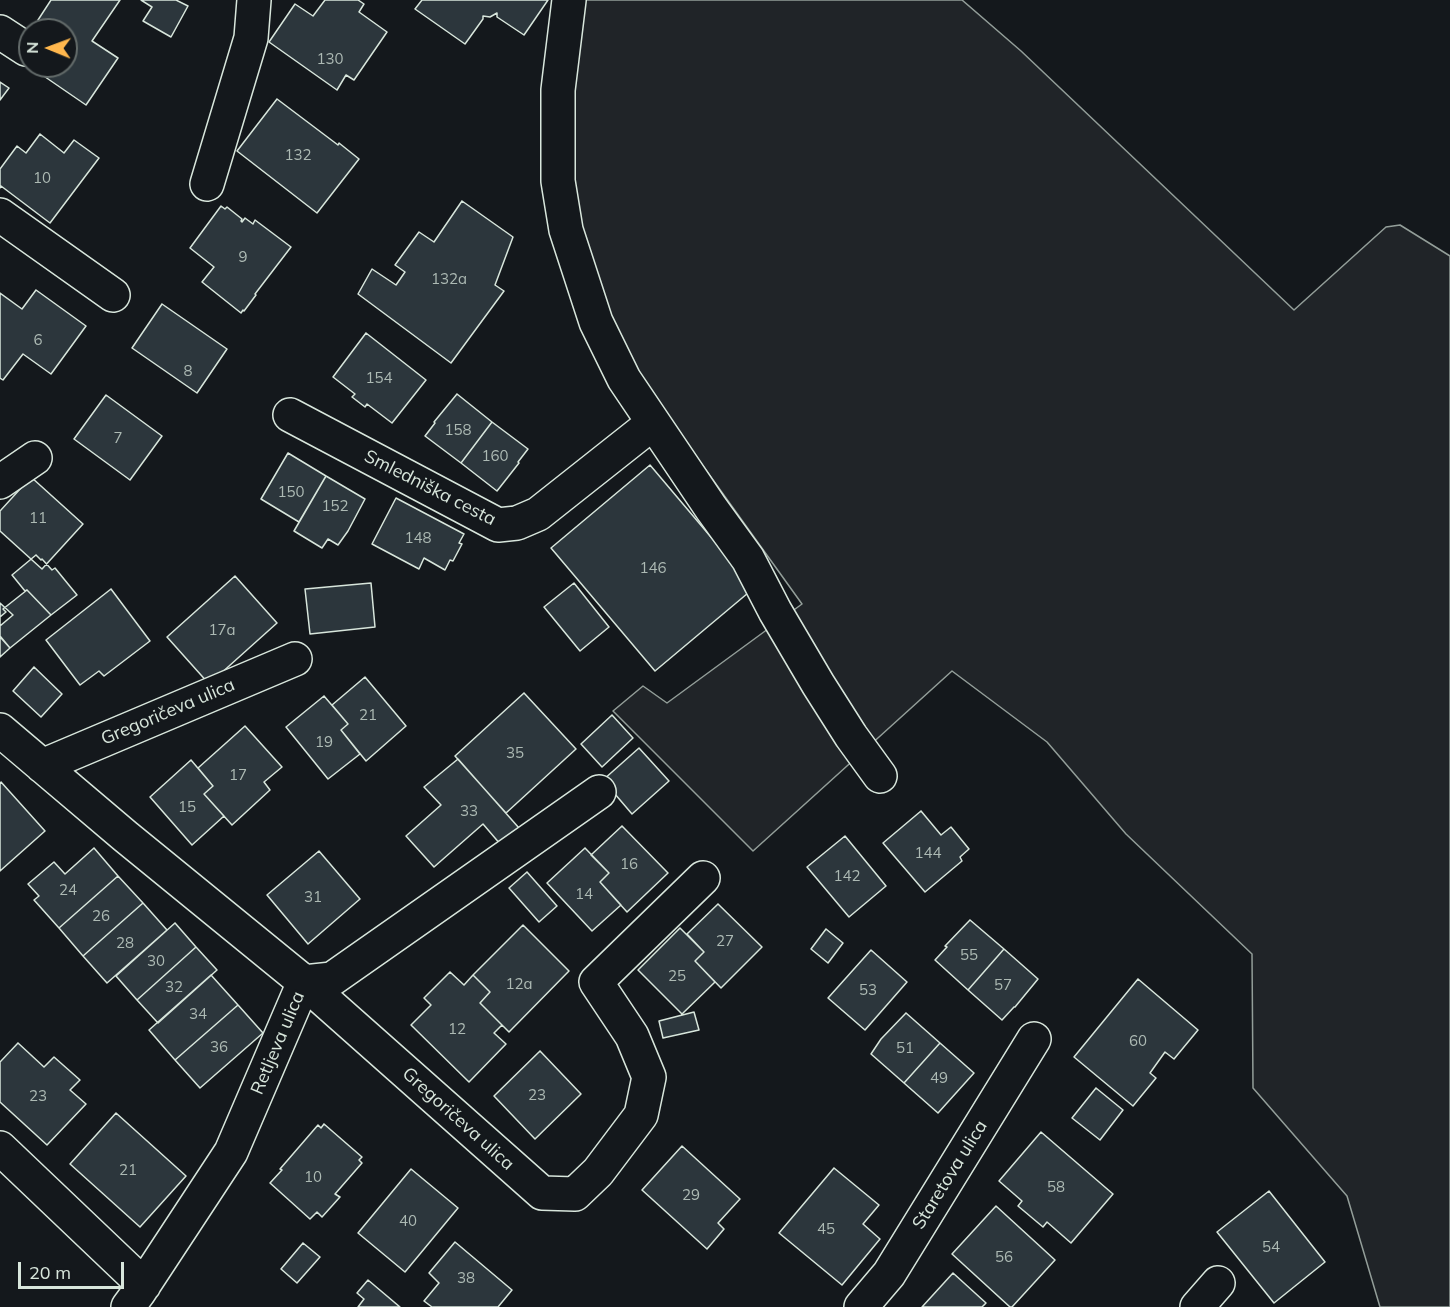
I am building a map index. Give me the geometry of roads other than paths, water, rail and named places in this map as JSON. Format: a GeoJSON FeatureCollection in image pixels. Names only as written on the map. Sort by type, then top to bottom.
{"type":"FeatureCollection","features":[{"type":"Feature","properties":{"kind":"street"},"geometry":{"type":"LineString","coordinates":[[207,184],[251,38],[254,0]]}},
{"type":"Feature","properties":{"kind":"street"},"geometry":{"type":"LineString","coordinates":[[569,0],[558,90],[558,182],[566,230],[596,322],[624,379],[748,559],[807,666],[850,736],[880,776]]}},
{"type":"Feature","properties":{"kind":"street"},"geometry":{"type":"LineString","coordinates":[[0,215],[113,295]]}},
{"type":"Feature","properties":{"kind":"street","name":"Smledniška cesta"},"geometry":{"type":"LineString","coordinates":[[290,415],[498,525],[518,523],[538,514],[653,423]]}},
{"type":"Feature","properties":{"kind":"street"},"geometry":{"type":"LineString","coordinates":[[0,482],[35,458]]}},
{"type":"Feature","properties":{"kind":"street","name":"Gregoričeva ulica"},"geometry":{"type":"LineString","coordinates":[[42,766],[295,659]]}},
{"type":"Feature","properties":{"kind":"street","name":"Gregoričeva ulica"},"geometry":{"type":"LineString","coordinates":[[0,730],[125,836],[304,982],[542,1193],[575,1194],[598,1172],[641,1115],[649,1077],[632,1036],[596,982],[703,878]]}},
{"type":"Feature","properties":{"kind":"street","name":"Retljeva ulica"},"geometry":{"type":"LineString","coordinates":[[0,1148],[136,1296],[231,1152],[304,982],[332,979],[599,792]]}},
{"type":"Feature","properties":{"kind":"street","name":"Staretova ulica"},"geometry":{"type":"LineString","coordinates":[[861,1307],[889,1274],[1034,1040]]}}]}
